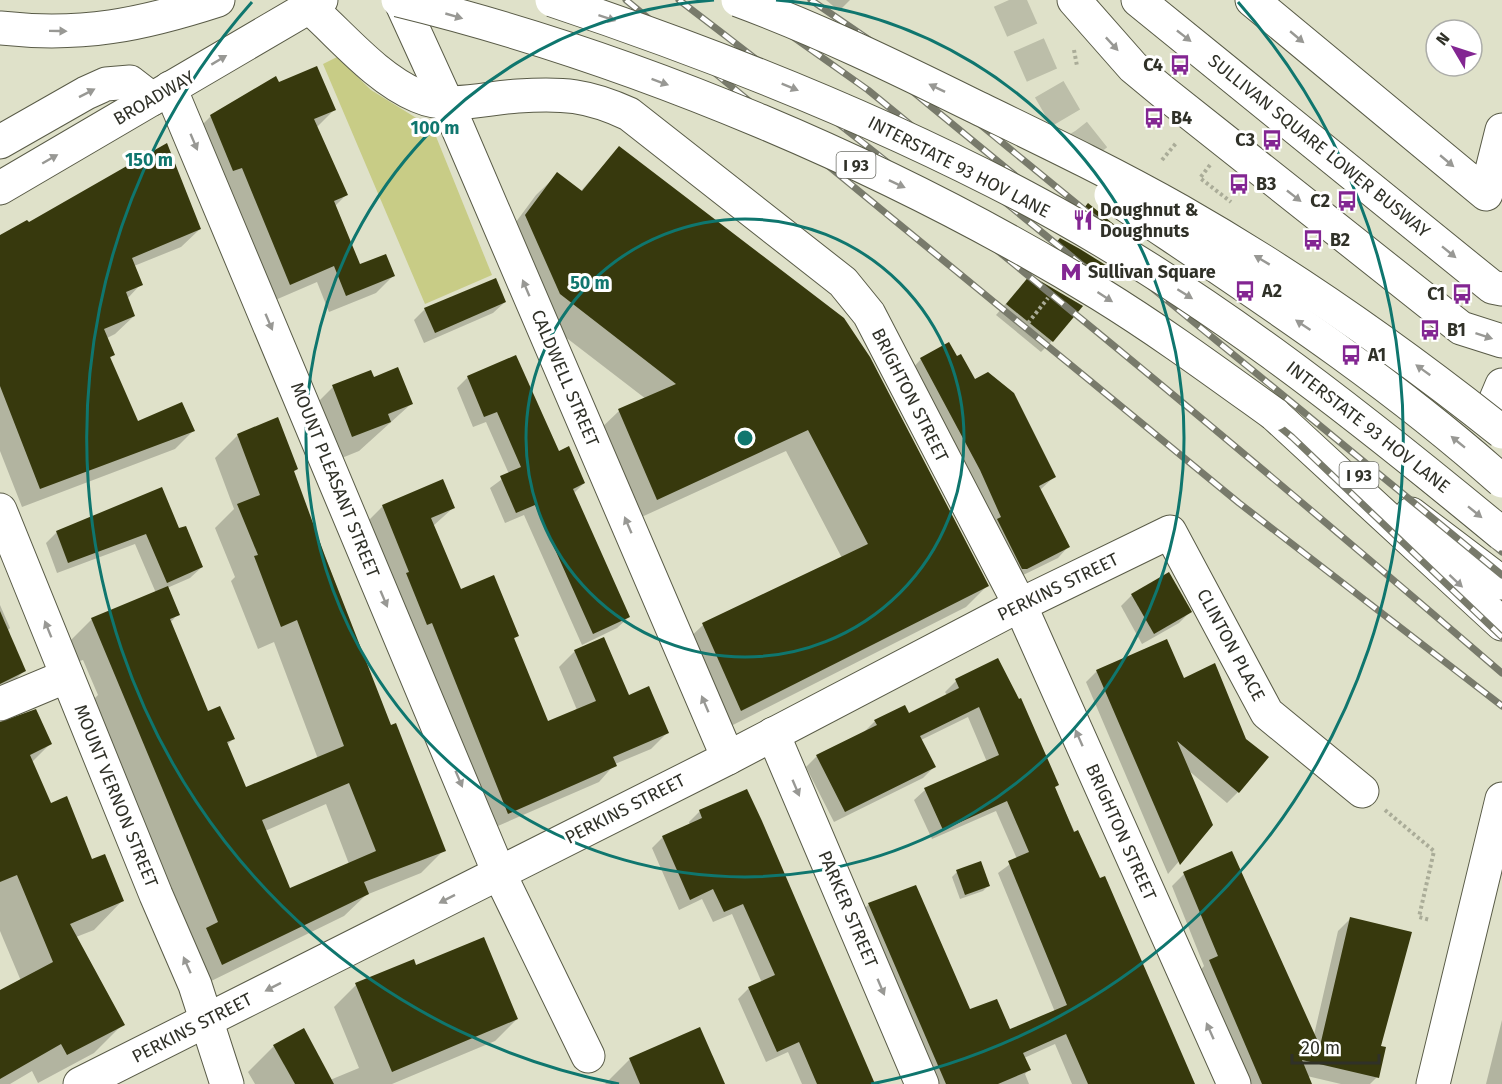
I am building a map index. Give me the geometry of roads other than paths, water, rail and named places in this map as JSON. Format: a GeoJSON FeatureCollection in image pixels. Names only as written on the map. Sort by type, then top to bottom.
{"type":"FeatureCollection","features":[{"type":"Feature","properties":{"kind":"main road"},"geometry":{"type":"LineString","coordinates":[[0,28],[80,32],[128,26],[218,0]]}},
{"type":"Feature","properties":{"kind":"main road","name":"CALDWELL STREET"},"geometry":{"type":"LineString","coordinates":[[399,0],[447,104],[728,758]]}},
{"type":"Feature","properties":{"kind":"main road","name":"I 93"},"geometry":{"type":"LineString","coordinates":[[399,0],[610,64],[710,101],[896,184],[1008,241],[1101,295],[1274,414],[1502,583]]}},
{"type":"Feature","properties":{"kind":"main road","name":"INTERSTATE 93 HOV LANE"},"geometry":{"type":"LineString","coordinates":[[552,0],[649,33],[829,103],[1027,198],[1217,314],[1306,376],[1502,534]]}},
{"type":"Feature","properties":{"kind":"main road"},"geometry":{"type":"LineString","coordinates":[[738,0],[791,20],[1087,161],[1181,212],[1273,267],[1361,325],[1499,410]]}},
{"type":"Feature","properties":{"kind":"main road"},"geometry":{"type":"LineString","coordinates":[[1074,0],[1133,67],[1162,91],[1461,328],[1502,341]]}},
{"type":"Feature","properties":{"kind":"main road","name":"SULLIVAN SQUARE LOWER BUSWAY"},"geometry":{"type":"LineString","coordinates":[[1138,0],[1492,287],[1502,289]]}},
{"type":"Feature","properties":{"kind":"main road"},"geometry":{"type":"LineString","coordinates":[[1252,0],[1486,194],[1502,130]]}},
{"type":"Feature","properties":{"kind":"main road","name":"BRIGHTON STREET"},"geometry":{"type":"LineString","coordinates":[[315,3],[390,80],[418,96],[447,104],[519,96],[575,96],[600,100],[629,114],[843,282],[869,314],[1020,605],[1234,1084]]}},
{"type":"Feature","properties":{"kind":"main road","name":"BROADWAY"},"geometry":{"type":"LineString","coordinates":[[0,188],[315,3]]}},
{"type":"Feature","properties":{"kind":"main road"},"geometry":{"type":"LineString","coordinates":[[0,142],[106,84],[130,82],[161,94]]}},
{"type":"Feature","properties":{"kind":"main road","name":"MOUNT PLEASANT STREET"},"geometry":{"type":"LineString","coordinates":[[161,94],[499,873],[588,1056]]}},
{"type":"Feature","properties":{"kind":"main road"},"geometry":{"type":"LineString","coordinates":[[990,114],[1307,328],[1410,404],[1502,481]]}},
{"type":"Feature","properties":{"kind":"main road"},"geometry":{"type":"LineString","coordinates":[[1274,414],[1502,624]]}},
{"type":"Feature","properties":{"kind":"main road","name":"MOUNT VERNON STREET"},"geometry":{"type":"LineString","coordinates":[[0,510],[207,1020],[227,1084]]}},
{"type":"Feature","properties":{"kind":"main road","name":"PERKINS STREET"},"geometry":{"type":"LineString","coordinates":[[80,1084],[728,758],[1020,605],[1170,532]]}},
{"type":"Feature","properties":{"kind":"main road","name":"CLINTON PLACE"},"geometry":{"type":"LineString","coordinates":[[1170,532],[1267,713],[1362,791]]}},
{"type":"Feature","properties":{"kind":"main road"},"geometry":{"type":"LineString","coordinates":[[0,704],[67,676]]}},
{"type":"Feature","properties":{"kind":"main road","name":"PARKER STREET"},"geometry":{"type":"LineString","coordinates":[[773,734],[922,1084]]}},
{"type":"Feature","properties":{"kind":"main road"},"geometry":{"type":"LineString","coordinates":[[1433,1084],[1501,802]]}},
{"type":"Feature","properties":{"kind":"tunnel"},"geometry":{"type":"LineString","coordinates":[[1009,0],[1045,82],[1074,132],[1108,175]]}},
{"type":"Feature","properties":{"kind":"railway"},"geometry":{"type":"LineString","coordinates":[[626,0],[1239,503],[1502,706]]}},
{"type":"Feature","properties":{"kind":"railway"},"geometry":{"type":"LineString","coordinates":[[679,0],[889,163],[1095,330],[1502,673]]}},
{"type":"Feature","properties":{"kind":"railway"},"geometry":{"type":"LineString","coordinates":[[741,0],[868,90],[1292,437],[1502,637]]}},
{"type":"Feature","properties":{"kind":"railway"},"geometry":{"type":"LineString","coordinates":[[780,0],[906,86],[1502,575]]}},
{"type":"Feature","properties":{"kind":"railway"},"geometry":{"type":"LineString","coordinates":[[811,0],[916,72],[1502,552]]}},
{"type":"Feature","properties":{"kind":"place","name":"C4"},"geometry":{"type":"Point","coordinates":[1180,65]}},
{"type":"Feature","properties":{"kind":"place","name":"B4"},"geometry":{"type":"Point","coordinates":[1154,118]}},
{"type":"Feature","properties":{"kind":"place","name":"C3"},"geometry":{"type":"Point","coordinates":[1272,140]}},
{"type":"Feature","properties":{"kind":"place","name":"B3"},"geometry":{"type":"Point","coordinates":[1239,184]}},
{"type":"Feature","properties":{"kind":"place","name":"C2"},"geometry":{"type":"Point","coordinates":[1347,201]}},
{"type":"Feature","properties":{"kind":"place","name":"Doughnut & Doughnuts"},"geometry":{"type":"Point","coordinates":[1083,220]}},
{"type":"Feature","properties":{"kind":"place","name":"B2"},"geometry":{"type":"Point","coordinates":[1313,240]}},
{"type":"Feature","properties":{"kind":"place","name":"Sullivan Square"},"geometry":{"type":"Point","coordinates":[1071,272]}},
{"type":"Feature","properties":{"kind":"place","name":"A2"},"geometry":{"type":"Point","coordinates":[1245,291]}},
{"type":"Feature","properties":{"kind":"place","name":"C1"},"geometry":{"type":"Point","coordinates":[1462,294]}},
{"type":"Feature","properties":{"kind":"place","name":"B1"},"geometry":{"type":"Point","coordinates":[1430,330]}},
{"type":"Feature","properties":{"kind":"place","name":"A1"},"geometry":{"type":"Point","coordinates":[1351,355]}}]}
